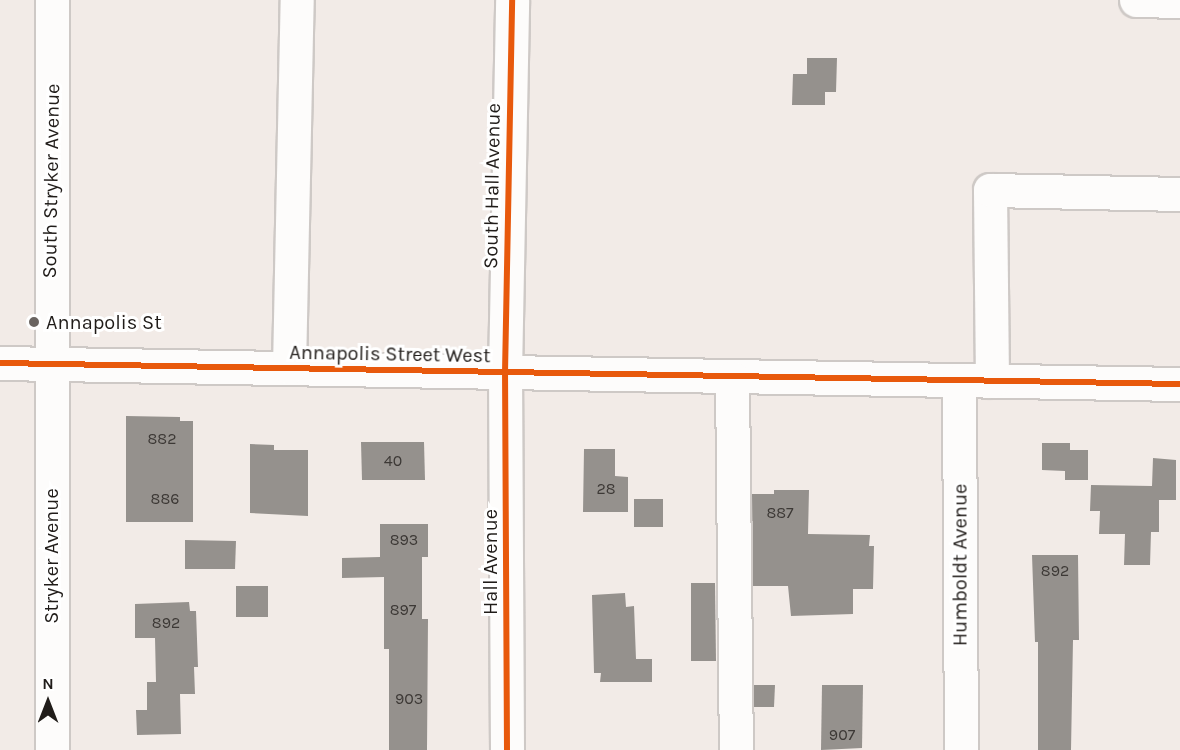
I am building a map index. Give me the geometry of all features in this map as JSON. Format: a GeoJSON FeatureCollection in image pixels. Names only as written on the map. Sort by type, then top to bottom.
{"type":"FeatureCollection","features":[{"type":"Feature","properties":{"kind":"street","name":"South Stryker Avenue"},"geometry":{"type":"LineString","coordinates":[[49,363],[52,0]]}},
{"type":"Feature","properties":{"kind":"street"},"geometry":{"type":"LineString","coordinates":[[289,367],[297,0]]}},
{"type":"Feature","properties":{"kind":"street","name":"South Hall Avenue"},"geometry":{"type":"LineString","coordinates":[[506,373],[512,0]]}},
{"type":"Feature","properties":{"kind":"street"},"geometry":{"type":"LineString","coordinates":[[1136,0],[1180,1]]}},
{"type":"Feature","properties":{"kind":"street"},"geometry":{"type":"LineString","coordinates":[[992,381],[990,190],[1180,194]]}},
{"type":"Feature","properties":{"kind":"street","name":"Annapolis Street West"},"geometry":{"type":"LineString","coordinates":[[0,363],[289,367],[732,378],[1180,384]]}},
{"type":"Feature","properties":{"kind":"street","name":"Stryker Avenue"},"geometry":{"type":"LineString","coordinates":[[49,363],[52,750]]}},
{"type":"Feature","properties":{"kind":"street","name":"Hall Avenue"},"geometry":{"type":"LineString","coordinates":[[506,373],[507,750]]}},
{"type":"Feature","properties":{"kind":"street"},"geometry":{"type":"LineString","coordinates":[[732,378],[736,750]]}},
{"type":"Feature","properties":{"kind":"street","name":"Humboldt Avenue"},"geometry":{"type":"LineString","coordinates":[[959,381],[962,750]]}},
{"type":"Feature","properties":{"kind":"building"},"geometry":{"type":"Polygon","coordinates":[[[807,58],[837,58],[836,92],[825,92],[825,105],[792,105],[793,74],[807,74],[807,58]]]}},
{"type":"Feature","properties":{"kind":"building"},"geometry":{"type":"Polygon","coordinates":[[[126,416],[180,417],[180,421],[193,421],[193,522],[126,522],[126,416]]]}},
{"type":"Feature","properties":{"kind":"building"},"geometry":{"type":"Polygon","coordinates":[[[361,442],[424,442],[425,480],[362,480],[361,442]]]}},
{"type":"Feature","properties":{"kind":"building"},"geometry":{"type":"Polygon","coordinates":[[[1042,443],[1070,443],[1070,450],[1088,450],[1088,480],[1065,480],[1065,471],[1042,470],[1042,443]]]}},
{"type":"Feature","properties":{"kind":"building"},"geometry":{"type":"Polygon","coordinates":[[[250,444],[274,445],[274,450],[308,450],[308,516],[250,513],[250,444]]]}},
{"type":"Feature","properties":{"kind":"building"},"geometry":{"type":"Polygon","coordinates":[[[584,449],[615,449],[615,476],[628,477],[628,512],[583,512],[584,449]]]}},
{"type":"Feature","properties":{"kind":"building"},"geometry":{"type":"Polygon","coordinates":[[[1153,458],[1176,460],[1176,500],[1159,500],[1159,532],[1151,532],[1150,565],[1124,565],[1125,534],[1099,534],[1100,511],[1090,511],[1091,485],[1152,486],[1153,458]]]}},
{"type":"Feature","properties":{"kind":"building"},"geometry":{"type":"Polygon","coordinates":[[[774,490],[809,490],[808,534],[870,535],[869,546],[874,546],[873,589],[853,589],[853,614],[791,616],[788,586],[753,586],[752,494],[774,494],[774,490]]]}},
{"type":"Feature","properties":{"kind":"building"},"geometry":{"type":"Polygon","coordinates":[[[634,499],[663,499],[663,527],[634,527],[634,499]]]}},
{"type":"Feature","properties":{"kind":"building"},"geometry":{"type":"Polygon","coordinates":[[[380,524],[428,524],[428,557],[422,557],[422,619],[428,619],[427,750],[389,750],[389,649],[384,649],[384,577],[342,578],[342,558],[380,557],[380,524]]]}},
{"type":"Feature","properties":{"kind":"building"},"geometry":{"type":"Polygon","coordinates":[[[185,540],[236,541],[235,569],[185,569],[185,540]]]}},
{"type":"Feature","properties":{"kind":"building"},"geometry":{"type":"Polygon","coordinates":[[[1032,555],[1078,555],[1079,640],[1073,640],[1071,750],[1038,750],[1038,642],[1035,642],[1032,555]]]}},
{"type":"Feature","properties":{"kind":"building"},"geometry":{"type":"Polygon","coordinates":[[[691,583],[715,583],[716,661],[691,661],[691,583]]]}},
{"type":"Feature","properties":{"kind":"building"},"geometry":{"type":"Polygon","coordinates":[[[236,586],[268,586],[268,617],[236,617],[236,586]]]}},
{"type":"Feature","properties":{"kind":"building"},"geometry":{"type":"Polygon","coordinates":[[[625,593],[626,607],[634,606],[636,659],[652,659],[652,682],[600,682],[601,673],[594,673],[592,595],[625,593]]]}},
{"type":"Feature","properties":{"kind":"building"},"geometry":{"type":"Polygon","coordinates":[[[189,602],[190,611],[196,611],[198,667],[194,667],[195,694],[180,694],[181,734],[137,735],[136,710],[147,710],[147,682],[156,682],[155,638],[135,638],[135,604],[189,602]]]}},
{"type":"Feature","properties":{"kind":"building"},"geometry":{"type":"Polygon","coordinates":[[[754,685],[775,685],[774,707],[754,707],[754,685]]]}},
{"type":"Feature","properties":{"kind":"building"},"geometry":{"type":"Polygon","coordinates":[[[822,685],[863,685],[862,748],[821,750],[822,685]]]}},
{"type":"Feature","properties":{"kind":"cycle path"},"geometry":{"type":"LineString","coordinates":[[507,750],[505,373],[512,0]]}},
{"type":"Feature","properties":{"kind":"cycle path"},"geometry":{"type":"LineString","coordinates":[[0,363],[1180,384]]}},
{"type":"Feature","properties":{"kind":"place","name":"Annapolis St"},"geometry":{"type":"Point","coordinates":[34,322]}}]}
